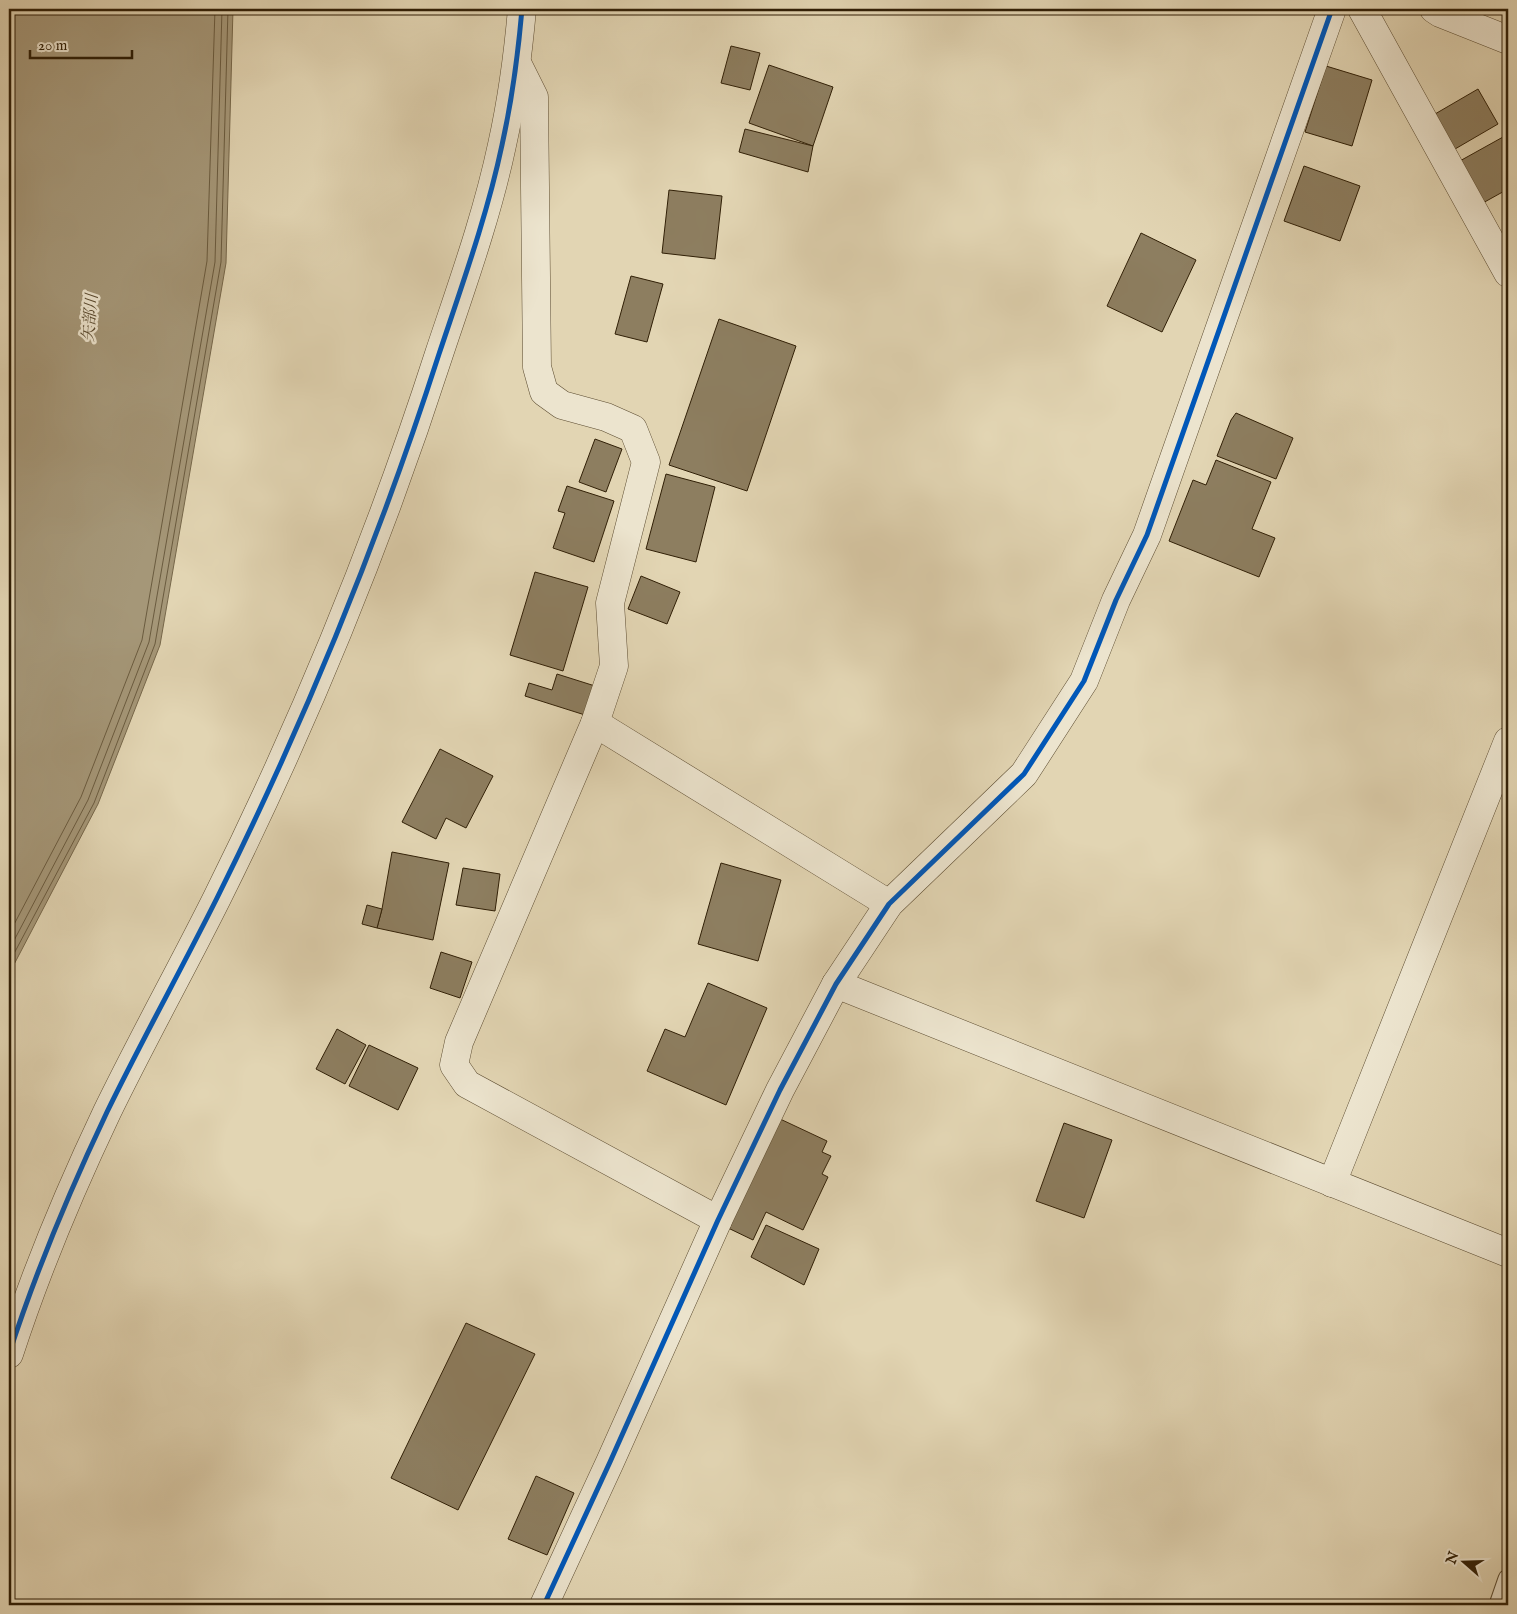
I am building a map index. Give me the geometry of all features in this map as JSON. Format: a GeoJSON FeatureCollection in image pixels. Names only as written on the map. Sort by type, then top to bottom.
{"type":"FeatureCollection","features":[{"type":"Feature","properties":{"kind":"street"},"geometry":{"type":"LineString","coordinates":[[9,1354],[42,1261],[81,1170],[107,1113],[252,826],[317,680],[373,541],[427,391],[482,226],[502,146],[517,63],[522,9]]}},
{"type":"Feature","properties":{"kind":"street"},"geometry":{"type":"LineString","coordinates":[[544,1605],[718,1220],[780,1090],[836,984],[889,904],[1024,774],[1084,681],[1116,600],[1147,535],[1332,9]]}},
{"type":"Feature","properties":{"kind":"street"},"geometry":{"type":"LineString","coordinates":[[1362,9],[1508,274]]}},
{"type":"Feature","properties":{"kind":"street"},"geometry":{"type":"LineString","coordinates":[[1434,9],[1508,40]]}},
{"type":"Feature","properties":{"kind":"street"},"geometry":{"type":"LineString","coordinates":[[517,63],[534,97],[537,367],[544,392],[562,405],[606,417],[632,429],[646,462],[610,603],[614,666],[595,723],[459,1042],[454,1065],[467,1084],[718,1220]]}},
{"type":"Feature","properties":{"kind":"street"},"geometry":{"type":"LineString","coordinates":[[595,723],[889,904]]}},
{"type":"Feature","properties":{"kind":"street"},"geometry":{"type":"LineString","coordinates":[[1332,1183],[1508,741]]}},
{"type":"Feature","properties":{"kind":"street"},"geometry":{"type":"LineString","coordinates":[[836,984],[1508,1253]]}},
{"type":"Feature","properties":{"kind":"lane"},"geometry":{"type":"LineString","coordinates":[[1499,1605],[1508,1579]]}},
{"type":"Feature","properties":{"kind":"water","name":"矢部川"},"geometry":{"type":"Polygon","coordinates":[[[9,9],[233,9],[226,263],[160,645],[98,804],[9,974],[9,9]]]}},
{"type":"Feature","properties":{"kind":"building"},"geometry":{"type":"Polygon","coordinates":[[[731,46],[760,53],[750,90],[721,83],[731,46]]]}},
{"type":"Feature","properties":{"kind":"building"},"geometry":{"type":"Polygon","coordinates":[[[769,65],[833,87],[813,146],[749,123],[769,65]]]}},
{"type":"Feature","properties":{"kind":"building"},"geometry":{"type":"Polygon","coordinates":[[[1326,66],[1372,80],[1352,146],[1305,132],[1326,66]]]}},
{"type":"Feature","properties":{"kind":"building"},"geometry":{"type":"Polygon","coordinates":[[[1478,89],[1498,124],[1443,156],[1423,121],[1478,89]]]}},
{"type":"Feature","properties":{"kind":"building"},"geometry":{"type":"Polygon","coordinates":[[[745,129],[813,146],[808,172],[739,152],[745,129]]]}},
{"type":"Feature","properties":{"kind":"building"},"geometry":{"type":"Polygon","coordinates":[[[1503,137],[1508,147],[1508,189],[1472,209],[1449,167],[1503,137]]]}},
{"type":"Feature","properties":{"kind":"building"},"geometry":{"type":"Polygon","coordinates":[[[1304,166],[1360,186],[1340,241],[1284,221],[1304,166]]]}},
{"type":"Feature","properties":{"kind":"building"},"geometry":{"type":"Polygon","coordinates":[[[669,190],[722,196],[715,259],[662,253],[669,190]]]}},
{"type":"Feature","properties":{"kind":"building"},"geometry":{"type":"Polygon","coordinates":[[[1141,233],[1196,260],[1162,332],[1107,306],[1141,233]]]}},
{"type":"Feature","properties":{"kind":"building"},"geometry":{"type":"Polygon","coordinates":[[[631,276],[663,284],[647,342],[615,334],[631,276]]]}},
{"type":"Feature","properties":{"kind":"building"},"geometry":{"type":"Polygon","coordinates":[[[719,319],[796,346],[747,491],[669,465],[719,319]]]}},
{"type":"Feature","properties":{"kind":"building"},"geometry":{"type":"Polygon","coordinates":[[[1236,413],[1293,438],[1276,479],[1217,456],[1231,420],[1236,413]]]}},
{"type":"Feature","properties":{"kind":"building"},"geometry":{"type":"Polygon","coordinates":[[[595,439],[622,449],[606,492],[579,482],[595,439]]]}},
{"type":"Feature","properties":{"kind":"building"},"geometry":{"type":"Polygon","coordinates":[[[1216,460],[1271,482],[1252,529],[1275,538],[1259,577],[1169,541],[1193,480],[1206,485],[1216,460]]]}},
{"type":"Feature","properties":{"kind":"building"},"geometry":{"type":"Polygon","coordinates":[[[666,474],[715,487],[696,562],[646,549],[666,474]]]}},
{"type":"Feature","properties":{"kind":"building"},"geometry":{"type":"Polygon","coordinates":[[[567,486],[614,501],[594,562],[553,548],[565,513],[558,511],[567,486]]]}},
{"type":"Feature","properties":{"kind":"building"},"geometry":{"type":"Polygon","coordinates":[[[535,572],[588,587],[563,671],[510,655],[535,572]]]}},
{"type":"Feature","properties":{"kind":"building"},"geometry":{"type":"Polygon","coordinates":[[[641,576],[680,592],[667,624],[628,609],[641,576]]]}},
{"type":"Feature","properties":{"kind":"building"},"geometry":{"type":"Polygon","coordinates":[[[557,674],[595,686],[585,715],[525,696],[529,683],[552,690],[557,674]]]}},
{"type":"Feature","properties":{"kind":"building"},"geometry":{"type":"Polygon","coordinates":[[[440,749],[493,776],[466,828],[446,818],[436,839],[402,822],[440,749]]]}},
{"type":"Feature","properties":{"kind":"building"},"geometry":{"type":"Polygon","coordinates":[[[392,852],[449,863],[433,940],[377,928],[392,852]]]}},
{"type":"Feature","properties":{"kind":"building"},"geometry":{"type":"Polygon","coordinates":[[[721,863],[781,880],[758,961],[698,944],[721,863]]]}},
{"type":"Feature","properties":{"kind":"building"},"geometry":{"type":"Polygon","coordinates":[[[463,868],[500,874],[495,911],[456,905],[463,868]]]}},
{"type":"Feature","properties":{"kind":"building"},"geometry":{"type":"Polygon","coordinates":[[[367,905],[382,909],[377,928],[362,924],[367,905]]]}},
{"type":"Feature","properties":{"kind":"building"},"geometry":{"type":"Polygon","coordinates":[[[441,952],[472,962],[460,998],[430,988],[441,952]]]}},
{"type":"Feature","properties":{"kind":"building"},"geometry":{"type":"Polygon","coordinates":[[[708,983],[767,1008],[726,1105],[647,1071],[665,1029],[685,1037],[708,983]]]}},
{"type":"Feature","properties":{"kind":"building"},"geometry":{"type":"Polygon","coordinates":[[[337,1029],[366,1045],[345,1084],[316,1069],[337,1029]]]}},
{"type":"Feature","properties":{"kind":"building"},"geometry":{"type":"Polygon","coordinates":[[[369,1045],[418,1068],[398,1110],[349,1086],[369,1045]]]}},
{"type":"Feature","properties":{"kind":"building"},"geometry":{"type":"Polygon","coordinates":[[[778,1118],[827,1141],[822,1152],[831,1156],[822,1174],[828,1177],[803,1230],[766,1212],[753,1240],[726,1227],[778,1118]]]}},
{"type":"Feature","properties":{"kind":"building"},"geometry":{"type":"Polygon","coordinates":[[[1064,1123],[1112,1140],[1084,1218],[1036,1201],[1064,1123]]]}},
{"type":"Feature","properties":{"kind":"building"},"geometry":{"type":"Polygon","coordinates":[[[766,1225],[819,1249],[804,1285],[751,1257],[766,1225]]]}},
{"type":"Feature","properties":{"kind":"building"},"geometry":{"type":"Polygon","coordinates":[[[466,1323],[535,1354],[458,1510],[391,1478],[466,1323]]]}},
{"type":"Feature","properties":{"kind":"building"},"geometry":{"type":"Polygon","coordinates":[[[536,1476],[574,1493],[547,1555],[508,1539],[536,1476]]]}},
{"type":"Feature","properties":{"kind":"cycle path"},"geometry":{"type":"LineString","coordinates":[[9,1354],[54,1231],[80,1171],[120,1085],[249,832],[310,698],[365,562],[416,424],[482,224],[496,172],[509,111],[522,9]]}},
{"type":"Feature","properties":{"kind":"cycle path"},"geometry":{"type":"LineString","coordinates":[[544,1605],[718,1220],[780,1090],[836,984],[889,904],[1024,774],[1084,681],[1116,600],[1147,535],[1332,9]]}}]}
